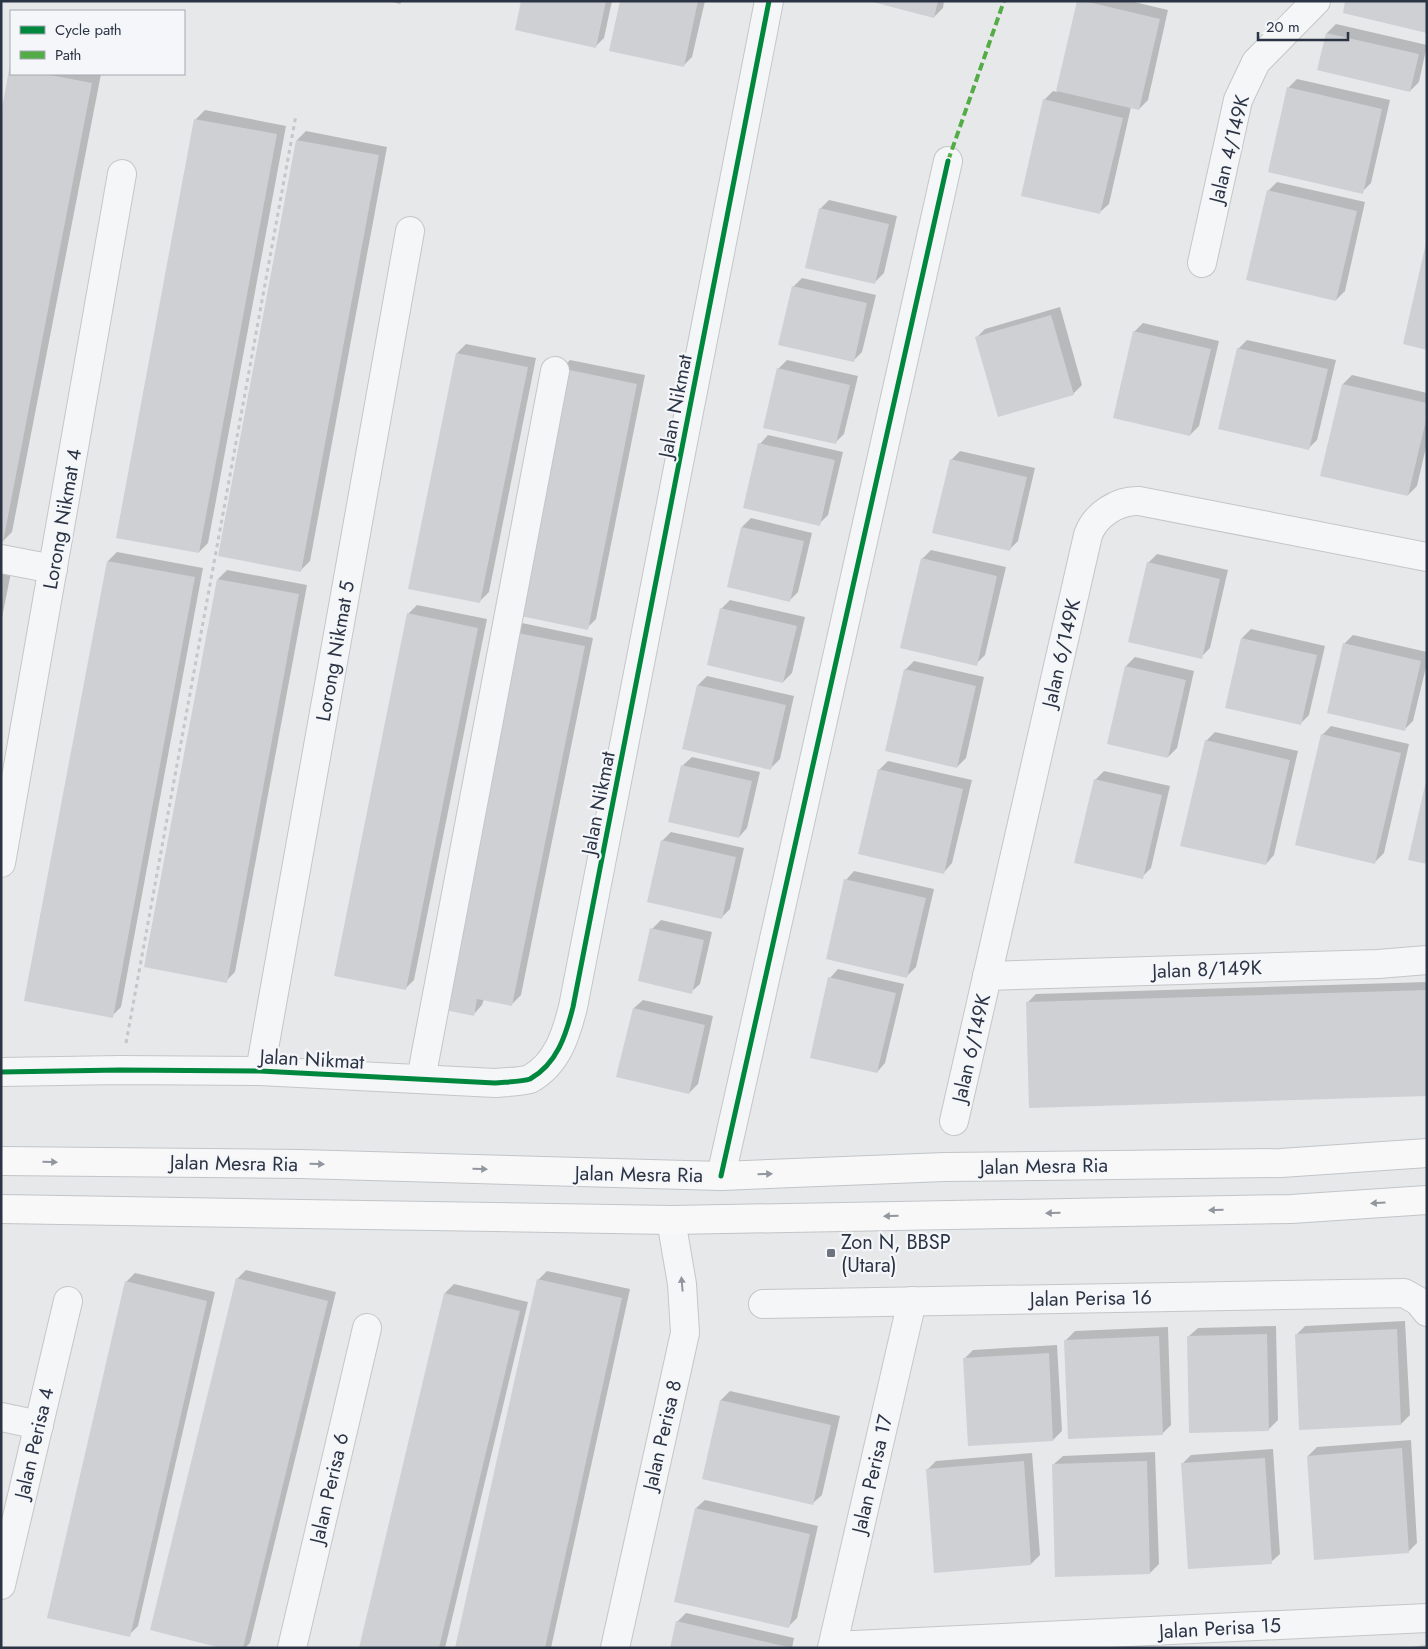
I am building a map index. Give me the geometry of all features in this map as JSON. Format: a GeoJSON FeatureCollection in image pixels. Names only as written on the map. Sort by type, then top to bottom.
{"type":"FeatureCollection","features":[{"type":"Feature","properties":{"kind":"main road","name":"Jalan Mesra Ria"},"geometry":{"type":"LineString","coordinates":[[1,1161],[300,1164],[721,1176],[945,1167],[1281,1163],[1427,1153]]}},
{"type":"Feature","properties":{"kind":"main road"},"geometry":{"type":"LineString","coordinates":[[1,1209],[671,1220],[1292,1209],[1427,1200]]}},
{"type":"Feature","properties":{"kind":"street","name":"Jalan Nikmat"},"geometry":{"type":"LineString","coordinates":[[1,1072],[120,1070],[260,1071],[495,1083],[528,1080],[551,1061],[566,1036],[575,997],[770,1]]}},
{"type":"Feature","properties":{"kind":"street","name":"Jalan 4/149K"},"geometry":{"type":"LineString","coordinates":[[1202,264],[1238,100],[1256,62],[1316,1]]}},
{"type":"Feature","properties":{"kind":"street"},"geometry":{"type":"LineString","coordinates":[[721,1176],[948,161]]}},
{"type":"Feature","properties":{"kind":"street","name":"Lorong Nikmat 4"},"geometry":{"type":"LineString","coordinates":[[1,863],[122,174]]}},
{"type":"Feature","properties":{"kind":"street","name":"Lorong Nikmat 5"},"geometry":{"type":"LineString","coordinates":[[260,1071],[410,231]]}},
{"type":"Feature","properties":{"kind":"street"},"geometry":{"type":"LineString","coordinates":[[421,1079],[555,371]]}},
{"type":"Feature","properties":{"kind":"street","name":"Jalan 6/149K"},"geometry":{"type":"LineString","coordinates":[[954,1121],[1088,535],[1090,528],[1100,516],[1122,502],[1139,501],[1427,557]]}},
{"type":"Feature","properties":{"kind":"street"},"geometry":{"type":"LineString","coordinates":[[1,559],[53,569]]}},
{"type":"Feature","properties":{"kind":"street","name":"Jalan 8/149K"},"geometry":{"type":"LineString","coordinates":[[987,976],[1368,964],[1427,960]]}},
{"type":"Feature","properties":{"kind":"street","name":"Jalan Perisa 8"},"geometry":{"type":"LineString","coordinates":[[615,1648],[685,1332],[682,1284],[671,1220]]}},
{"type":"Feature","properties":{"kind":"street","name":"Jalan Perisa 16"},"geometry":{"type":"LineString","coordinates":[[763,1304],[1404,1293],[1422,1307]]}},
{"type":"Feature","properties":{"kind":"street","name":"Jalan Perisa 4"},"geometry":{"type":"LineString","coordinates":[[1,1585],[68,1300]]}},
{"type":"Feature","properties":{"kind":"street","name":"Jalan Perisa 17"},"geometry":{"type":"LineString","coordinates":[[833,1647],[912,1301]]}},
{"type":"Feature","properties":{"kind":"street","name":"Jalan Perisa 6"},"geometry":{"type":"LineString","coordinates":[[292,1648],[367,1328]]}},
{"type":"Feature","properties":{"kind":"street"},"geometry":{"type":"LineString","coordinates":[[1,1417],[38,1425]]}},
{"type":"Feature","properties":{"kind":"street","name":"Jalan Perisa 15"},"geometry":{"type":"LineString","coordinates":[[833,1647],[1427,1618]]}},
{"type":"Feature","properties":{"kind":"path"},"geometry":{"type":"LineString","coordinates":[[127,1039],[296,114]]}},
{"type":"Feature","properties":{"kind":"building"},"geometry":{"type":"Polygon","coordinates":[[[521,1],[606,1],[596,48],[515,30],[521,1]]]}},
{"type":"Feature","properties":{"kind":"building"},"geometry":{"type":"Polygon","coordinates":[[[620,1],[698,1],[684,67],[609,51],[620,1]]]}},
{"type":"Feature","properties":{"kind":"building"},"geometry":{"type":"Polygon","coordinates":[[[869,1],[938,1],[934,18],[869,1]]]}},
{"type":"Feature","properties":{"kind":"building"},"geometry":{"type":"Polygon","coordinates":[[[1077,1],[1160,19],[1139,110],[1056,91],[1077,1]]]}},
{"type":"Feature","properties":{"kind":"building"},"geometry":{"type":"Polygon","coordinates":[[[1345,1],[1427,1],[1427,33],[1343,13],[1345,1]]]}},
{"type":"Feature","properties":{"kind":"building"},"geometry":{"type":"Polygon","coordinates":[[[1326,33],[1419,54],[1410,92],[1317,70],[1326,33]]]}},
{"type":"Feature","properties":{"kind":"building"},"geometry":{"type":"Polygon","coordinates":[[[10,65],[10,75],[50,75],[92,83],[3,542],[1,542],[1,113],[10,65]]]}},
{"type":"Feature","properties":{"kind":"building"},"geometry":{"type":"Polygon","coordinates":[[[1287,87],[1382,109],[1363,194],[1268,172],[1287,87]]]}},
{"type":"Feature","properties":{"kind":"building"},"geometry":{"type":"Polygon","coordinates":[[[1043,99],[1123,118],[1100,214],[1021,196],[1043,99]]]}},
{"type":"Feature","properties":{"kind":"building"},"geometry":{"type":"Polygon","coordinates":[[[194,119],[277,134],[199,553],[116,538],[194,119]]]}},
{"type":"Feature","properties":{"kind":"building"},"geometry":{"type":"Polygon","coordinates":[[[296,140],[379,155],[301,572],[218,556],[296,140]]]}},
{"type":"Feature","properties":{"kind":"building"},"geometry":{"type":"Polygon","coordinates":[[[1267,190],[1357,211],[1336,301],[1246,280],[1267,190]]]}},
{"type":"Feature","properties":{"kind":"building"},"geometry":{"type":"Polygon","coordinates":[[[819,208],[889,224],[875,284],[805,268],[819,208]]]}},
{"type":"Feature","properties":{"kind":"building"},"geometry":{"type":"Polygon","coordinates":[[[1427,243],[1427,350],[1403,344],[1427,243]]]}},
{"type":"Feature","properties":{"kind":"building"},"geometry":{"type":"Polygon","coordinates":[[[792,286],[867,303],[854,362],[778,345],[792,286]]]}},
{"type":"Feature","properties":{"kind":"building"},"geometry":{"type":"Polygon","coordinates":[[[1051,315],[1074,395],[998,417],[975,337],[1051,315]]]}},
{"type":"Feature","properties":{"kind":"building"},"geometry":{"type":"Polygon","coordinates":[[[1133,331],[1211,349],[1190,436],[1113,418],[1133,331]]]}},
{"type":"Feature","properties":{"kind":"building"},"geometry":{"type":"Polygon","coordinates":[[[1237,348],[1328,369],[1309,450],[1218,429],[1237,348]]]}},
{"type":"Feature","properties":{"kind":"building"},"geometry":{"type":"Polygon","coordinates":[[[456,353],[528,367],[480,603],[408,589],[456,353]]]}},
{"type":"Feature","properties":{"kind":"building"},"geometry":{"type":"Polygon","coordinates":[[[560,368],[637,384],[588,630],[511,614],[560,368]]]}},
{"type":"Feature","properties":{"kind":"building"},"geometry":{"type":"Polygon","coordinates":[[[777,368],[850,385],[836,444],[763,428],[777,368]]]}},
{"type":"Feature","properties":{"kind":"building"},"geometry":{"type":"Polygon","coordinates":[[[1342,384],[1427,403],[1427,416],[1408,496],[1320,476],[1342,384]]]}},
{"type":"Feature","properties":{"kind":"building"},"geometry":{"type":"Polygon","coordinates":[[[758,443],[835,460],[820,526],[743,508],[758,443]]]}},
{"type":"Feature","properties":{"kind":"building"},"geometry":{"type":"Polygon","coordinates":[[[950,459],[1027,477],[1010,551],[932,533],[950,459]]]}},
{"type":"Feature","properties":{"kind":"building"},"geometry":{"type":"Polygon","coordinates":[[[741,527],[804,541],[790,602],[727,587],[741,527]]]}},
{"type":"Feature","properties":{"kind":"building"},"geometry":{"type":"Polygon","coordinates":[[[921,558],[997,576],[977,666],[900,648],[921,558]]]}},
{"type":"Feature","properties":{"kind":"building"},"geometry":{"type":"Polygon","coordinates":[[[107,561],[195,577],[113,1018],[24,1001],[107,561]]]}},
{"type":"Feature","properties":{"kind":"building"},"geometry":{"type":"Polygon","coordinates":[[[1147,562],[1220,579],[1202,659],[1128,642],[1147,562]]]}},
{"type":"Feature","properties":{"kind":"building"},"geometry":{"type":"Polygon","coordinates":[[[217,579],[299,594],[227,983],[144,967],[217,579]]]}},
{"type":"Feature","properties":{"kind":"building"},"geometry":{"type":"Polygon","coordinates":[[[720,608],[797,626],[783,683],[707,665],[720,608]]]}},
{"type":"Feature","properties":{"kind":"building"},"geometry":{"type":"Polygon","coordinates":[[[407,613],[478,628],[406,990],[334,976],[407,613]]]}},
{"type":"Feature","properties":{"kind":"building"},"geometry":{"type":"Polygon","coordinates":[[[512,632],[585,646],[512,1006],[477,999],[474,1016],[436,1008],[512,632]]]}},
{"type":"Feature","properties":{"kind":"building"},"geometry":{"type":"Polygon","coordinates":[[[1241,638],[1317,655],[1301,725],[1225,708],[1241,638]]]}},
{"type":"Feature","properties":{"kind":"building"},"geometry":{"type":"Polygon","coordinates":[[[1343,643],[1421,661],[1405,731],[1327,713],[1343,643]]]}},
{"type":"Feature","properties":{"kind":"building"},"geometry":{"type":"Polygon","coordinates":[[[1125,666],[1186,680],[1168,758],[1107,744],[1125,666]]]}},
{"type":"Feature","properties":{"kind":"building"},"geometry":{"type":"Polygon","coordinates":[[[904,669],[976,686],[957,768],[885,751],[904,669]]]}},
{"type":"Feature","properties":{"kind":"building"},"geometry":{"type":"Polygon","coordinates":[[[697,685],[786,705],[771,770],[682,749],[697,685]]]}},
{"type":"Feature","properties":{"kind":"building"},"geometry":{"type":"Polygon","coordinates":[[[1321,734],[1401,753],[1375,864],[1295,845],[1321,734]]]}},
{"type":"Feature","properties":{"kind":"building"},"geometry":{"type":"Polygon","coordinates":[[[1205,740],[1290,760],[1266,865],[1180,846],[1205,740]]]}},
{"type":"Feature","properties":{"kind":"building"},"geometry":{"type":"Polygon","coordinates":[[[681,765],[752,781],[739,838],[668,822],[681,765]]]}},
{"type":"Feature","properties":{"kind":"building"},"geometry":{"type":"Polygon","coordinates":[[[878,769],[963,789],[944,874],[858,854],[878,769]]]}},
{"type":"Feature","properties":{"kind":"building"},"geometry":{"type":"Polygon","coordinates":[[[1094,779],[1162,795],[1143,879],[1074,863],[1094,779]]]}},
{"type":"Feature","properties":{"kind":"building"},"geometry":{"type":"Polygon","coordinates":[[[1427,781],[1427,864],[1408,860],[1427,781]]]}},
{"type":"Feature","properties":{"kind":"building"},"geometry":{"type":"Polygon","coordinates":[[[661,840],[736,857],[722,919],[647,902],[661,840]]]}},
{"type":"Feature","properties":{"kind":"building"},"geometry":{"type":"Polygon","coordinates":[[[844,879],[926,898],[907,978],[826,959],[844,879]]]}},
{"type":"Feature","properties":{"kind":"building"},"geometry":{"type":"Polygon","coordinates":[[[650,928],[704,940],[692,994],[638,981],[650,928]]]}},
{"type":"Feature","properties":{"kind":"building"},"geometry":{"type":"Polygon","coordinates":[[[828,977],[896,993],[877,1073],[810,1058],[828,977]]]}},
{"type":"Feature","properties":{"kind":"building"},"geometry":{"type":"Polygon","coordinates":[[[1427,990],[1427,1096],[1029,1108],[1026,1002],[1427,990]]]}},
{"type":"Feature","properties":{"kind":"building"},"geometry":{"type":"Polygon","coordinates":[[[633,1008],[705,1025],[689,1094],[616,1077],[633,1008]]]}},
{"type":"Feature","properties":{"kind":"building"},"geometry":{"type":"Polygon","coordinates":[[[236,1278],[328,1301],[243,1648],[221,1648],[150,1630],[236,1278]]]}},
{"type":"Feature","properties":{"kind":"building"},"geometry":{"type":"Polygon","coordinates":[[[537,1279],[622,1298],[545,1648],[455,1648],[537,1279]]]}},
{"type":"Feature","properties":{"kind":"building"},"geometry":{"type":"Polygon","coordinates":[[[125,1281],[207,1301],[130,1637],[47,1618],[125,1281]]]}},
{"type":"Feature","properties":{"kind":"building"},"geometry":{"type":"Polygon","coordinates":[[[444,1293],[520,1311],[439,1648],[359,1648],[444,1293]]]}},
{"type":"Feature","properties":{"kind":"building"},"geometry":{"type":"Polygon","coordinates":[[[1397,1329],[1401,1425],[1299,1430],[1295,1334],[1397,1329]]]}},
{"type":"Feature","properties":{"kind":"building"},"geometry":{"type":"Polygon","coordinates":[[[1267,1334],[1269,1431],[1189,1433],[1187,1336],[1267,1334]]]}},
{"type":"Feature","properties":{"kind":"building"},"geometry":{"type":"Polygon","coordinates":[[[1159,1336],[1163,1435],[1068,1439],[1064,1340],[1159,1336]]]}},
{"type":"Feature","properties":{"kind":"building"},"geometry":{"type":"Polygon","coordinates":[[[1049,1353],[1053,1441],[968,1446],[963,1358],[1049,1353]]]}},
{"type":"Feature","properties":{"kind":"building"},"geometry":{"type":"Polygon","coordinates":[[[720,1400],[831,1425],[813,1505],[702,1479],[720,1400]]]}},
{"type":"Feature","properties":{"kind":"building"},"geometry":{"type":"Polygon","coordinates":[[[1402,1448],[1409,1553],[1314,1560],[1307,1456],[1402,1448]]]}},
{"type":"Feature","properties":{"kind":"building"},"geometry":{"type":"Polygon","coordinates":[[[1265,1458],[1272,1564],[1188,1569],[1181,1463],[1265,1458]]]}},
{"type":"Feature","properties":{"kind":"building"},"geometry":{"type":"Polygon","coordinates":[[[1024,1461],[1031,1565],[934,1573],[926,1469],[1024,1461]]]}},
{"type":"Feature","properties":{"kind":"building"},"geometry":{"type":"Polygon","coordinates":[[[1147,1461],[1150,1574],[1055,1577],[1052,1464],[1147,1461]]]}},
{"type":"Feature","properties":{"kind":"building"},"geometry":{"type":"Polygon","coordinates":[[[695,1508],[810,1534],[789,1628],[674,1602],[695,1508]]]}},
{"type":"Feature","properties":{"kind":"building"},"geometry":{"type":"Polygon","coordinates":[[[676,1621],[788,1647],[788,1648],[670,1648],[676,1621]]]}},
{"type":"Feature","properties":{"kind":"marked path"},"geometry":{"type":"LineString","coordinates":[[948,161],[1004,1]]}},
{"type":"Feature","properties":{"kind":"cycle path"},"geometry":{"type":"LineString","coordinates":[[1,1072],[120,1070],[260,1071],[495,1083],[530,1079],[539,1073],[554,1057],[567,1028],[573,1007],[769,1]]}},
{"type":"Feature","properties":{"kind":"cycle path"},"geometry":{"type":"LineString","coordinates":[[721,1176],[948,161]]}},
{"type":"Feature","properties":{"kind":"place","name":"Zon N, BBSP (Utara)"},"geometry":{"type":"Point","coordinates":[831,1253]}}]}
